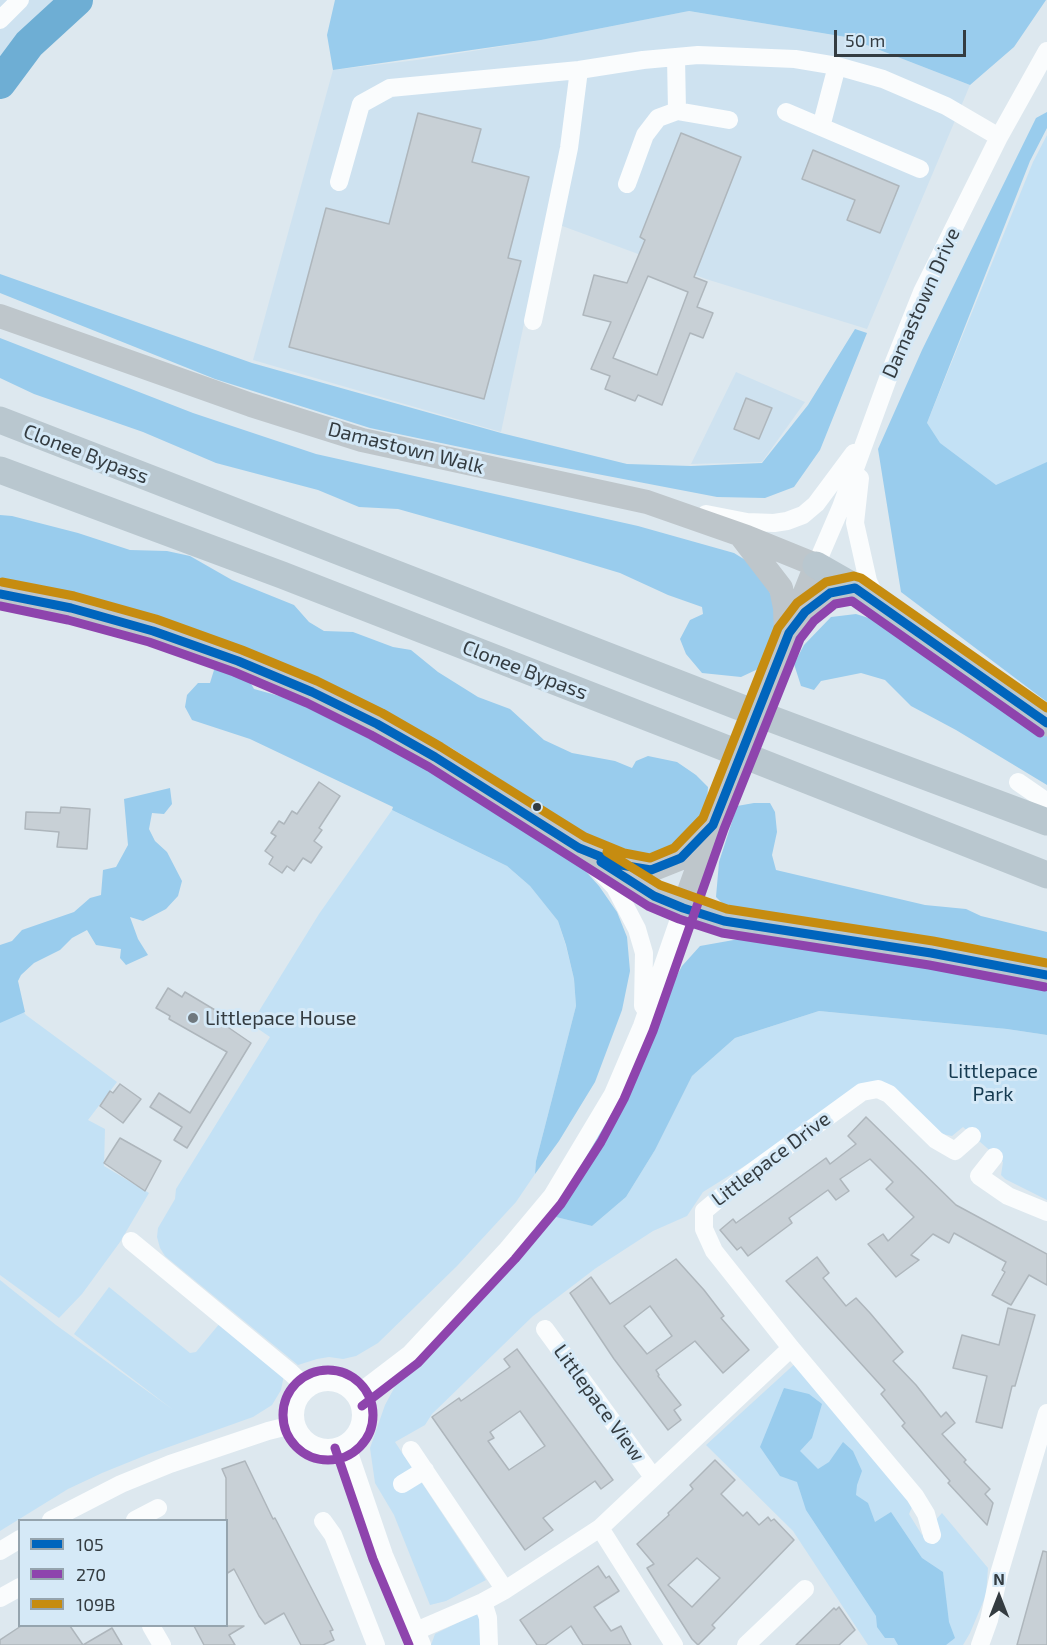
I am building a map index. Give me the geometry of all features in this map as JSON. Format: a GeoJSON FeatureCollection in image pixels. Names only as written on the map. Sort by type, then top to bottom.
{"type":"FeatureCollection","features":[{"type":"Feature","properties":{"kind":"highway","name":"Clonee Bypass"},"geometry":{"type":"LineString","coordinates":[[0,420],[726,702],[1047,822]]}},
{"type":"Feature","properties":{"kind":"highway","name":"Clonee Bypass"},"geometry":{"type":"LineString","coordinates":[[0,470],[304,584],[1047,875]]}},
{"type":"Feature","properties":{"kind":"highway"},"geometry":{"type":"LineString","coordinates":[[816,565],[855,588],[1047,723]]}},
{"type":"Feature","properties":{"kind":"highway"},"geometry":{"type":"LineString","coordinates":[[683,908],[724,921],[930,953],[1047,975]]}},
{"type":"Feature","properties":{"kind":"main road","name":"Damastown Walk"},"geometry":{"type":"LineString","coordinates":[[0,316],[251,405],[362,440],[647,502],[816,565]]}},
{"type":"Feature","properties":{"kind":"main road"},"geometry":{"type":"LineString","coordinates":[[741,536],[781,588],[788,636]]}},
{"type":"Feature","properties":{"kind":"main road"},"geometry":{"type":"LineString","coordinates":[[0,594],[71,608],[153,632],[238,661],[312,692],[377,724],[435,757],[654,896],[683,908],[717,815],[816,565]]}},
{"type":"Feature","properties":{"kind":"main road"},"geometry":{"type":"LineString","coordinates":[[788,636],[814,603],[830,593],[855,588]]}},
{"type":"Feature","properties":{"kind":"main road"},"geometry":{"type":"LineString","coordinates":[[579,848],[621,866],[651,870],[681,858],[717,815]]}},
{"type":"Feature","properties":{"kind":"street"},"geometry":{"type":"LineString","coordinates":[[0,20],[21,0]]}},
{"type":"Feature","properties":{"kind":"street","name":"Damastown Drive"},"geometry":{"type":"LineString","coordinates":[[816,565],[841,507],[922,292],[999,137],[1047,51]]}},
{"type":"Feature","properties":{"kind":"street"},"geometry":{"type":"LineString","coordinates":[[339,182],[362,104],[390,88],[579,70],[676,57],[733,56],[795,59],[837,66],[883,79],[946,106],[999,137]]}},
{"type":"Feature","properties":{"kind":"street"},"geometry":{"type":"LineString","coordinates":[[676,57],[677,111]]}},
{"type":"Feature","properties":{"kind":"street"},"geometry":{"type":"LineString","coordinates":[[821,127],[837,66]]}},
{"type":"Feature","properties":{"kind":"street"},"geometry":{"type":"LineString","coordinates":[[533,321],[569,148],[579,70]]}},
{"type":"Feature","properties":{"kind":"street"},"geometry":{"type":"LineString","coordinates":[[627,184],[645,135],[658,117],[677,111],[729,120]]}},
{"type":"Feature","properties":{"kind":"street"},"geometry":{"type":"LineString","coordinates":[[786,112],[920,169]]}},
{"type":"Feature","properties":{"kind":"street"},"geometry":{"type":"LineString","coordinates":[[647,502],[747,522],[787,521],[804,514],[816,504],[867,434]]}},
{"type":"Feature","properties":{"kind":"street"},"geometry":{"type":"LineString","coordinates":[[867,434],[857,490],[855,523],[868,581],[880,606]]}},
{"type":"Feature","properties":{"kind":"street"},"geometry":{"type":"LineString","coordinates":[[1018,782],[1047,802]]}},
{"type":"Feature","properties":{"kind":"street"},"geometry":{"type":"LineString","coordinates":[[579,848],[615,887],[637,929],[644,953],[642,1026]]}},
{"type":"Feature","properties":{"kind":"street"},"geometry":{"type":"LineString","coordinates":[[355,1396],[410,1354],[506,1251],[552,1196],[613,1094],[642,1026],[683,908]]}},
{"type":"Feature","properties":{"kind":"street","name":"Littlepace Drive"},"geometry":{"type":"LineString","coordinates":[[932,1535],[926,1514],[915,1496],[791,1348],[714,1251],[704,1229],[704,1211],[741,1180],[862,1092],[878,1089],[889,1094],[936,1140],[955,1151],[972,1136]]}},
{"type":"Feature","properties":{"kind":"street"},"geometry":{"type":"LineString","coordinates":[[994,1157],[978,1176],[1008,1196],[1047,1212]]}},
{"type":"Feature","properties":{"kind":"street"},"geometry":{"type":"LineString","coordinates":[[131,1241],[308,1389]]}},
{"type":"Feature","properties":{"kind":"street","name":"Littlepace View"},"geometry":{"type":"LineString","coordinates":[[545,1329],[653,1477]]}},
{"type":"Feature","properties":{"kind":"street"},"geometry":{"type":"LineString","coordinates":[[346,1444],[384,1555],[419,1638],[505,1590],[600,1528],[791,1348]]}},
{"type":"Feature","properties":{"kind":"street"},"geometry":{"type":"LineString","coordinates":[[330,1382],[341,1384],[355,1396],[361,1408],[362,1418],[354,1437],[346,1444],[336,1448],[316,1447],[300,1434],[295,1414],[297,1404],[308,1389],[320,1383],[330,1382]]}},
{"type":"Feature","properties":{"kind":"street"},"geometry":{"type":"LineString","coordinates":[[980,1645],[1047,1413]]}},
{"type":"Feature","properties":{"kind":"street"},"geometry":{"type":"LineString","coordinates":[[55,1519],[121,1484],[170,1464],[268,1431],[296,1424]]}},
{"type":"Feature","properties":{"kind":"street"},"geometry":{"type":"LineString","coordinates":[[411,1450],[505,1590]]}},
{"type":"Feature","properties":{"kind":"street"},"geometry":{"type":"LineString","coordinates":[[402,1484],[425,1470]]}},
{"type":"Feature","properties":{"kind":"street"},"geometry":{"type":"LineString","coordinates":[[139,1519],[158,1508]]}},
{"type":"Feature","properties":{"kind":"street"},"geometry":{"type":"LineString","coordinates":[[323,1521],[333,1535],[372,1644]]}},
{"type":"Feature","properties":{"kind":"street"},"geometry":{"type":"LineString","coordinates":[[600,1528],[674,1645]]}},
{"type":"Feature","properties":{"kind":"street"},"geometry":{"type":"LineString","coordinates":[[0,1551],[18,1540]]}},
{"type":"Feature","properties":{"kind":"street"},"geometry":{"type":"LineString","coordinates":[[0,1598],[18,1588]]}},
{"type":"Feature","properties":{"kind":"street"},"geometry":{"type":"LineString","coordinates":[[746,1645],[805,1588]]}},
{"type":"Feature","properties":{"kind":"street"},"geometry":{"type":"LineString","coordinates":[[483,1602],[488,1618],[489,1645]]}},
{"type":"Feature","properties":{"kind":"street"},"geometry":{"type":"LineString","coordinates":[[152,1627],[162,1645]]}},
{"type":"Feature","properties":{"kind":"shaded area"},"geometry":{"type":"Polygon","coordinates":[[[0,0],[63,0],[0,63],[0,0]]]}},
{"type":"Feature","properties":{"kind":"shaded area"},"geometry":{"type":"Polygon","coordinates":[[[335,0],[1046,0],[1014,47],[970,85],[846,37],[689,11],[541,40],[333,70],[327,35],[335,0]]]}},
{"type":"Feature","properties":{"kind":"shaded area"},"geometry":{"type":"Polygon","coordinates":[[[689,11],[846,37],[970,85],[867,329],[706,279],[546,220],[501,432],[253,360],[333,70],[417,60],[541,40],[689,11]]]}},
{"type":"Feature","properties":{"kind":"shaded area"},"geometry":{"type":"Polygon","coordinates":[[[1047,112],[1047,128],[1030,161],[927,423],[940,443],[996,485],[1047,462],[1047,702],[901,592],[878,449],[922,350],[1036,118],[1047,112]]]}},
{"type":"Feature","properties":{"kind":"shaded area"},"geometry":{"type":"Polygon","coordinates":[[[0,274],[252,363],[501,433],[627,464],[691,466],[762,463],[808,405],[855,329],[867,333],[820,450],[794,487],[765,498],[717,497],[370,428],[215,379],[0,293],[0,274]]]}},
{"type":"Feature","properties":{"kind":"shaded area"},"geometry":{"type":"Polygon","coordinates":[[[0,338],[193,413],[316,454],[638,526],[734,553],[760,569],[775,605],[776,632],[767,656],[758,669],[741,677],[702,673],[686,654],[680,639],[690,620],[703,614],[702,607],[668,595],[620,573],[547,551],[398,509],[359,507],[318,490],[216,463],[143,432],[34,394],[0,378],[0,338]]]}},
{"type":"Feature","properties":{"kind":"shaded area"},"geometry":{"type":"Polygon","coordinates":[[[736,372],[805,402],[762,462],[691,464],[736,372]]]}},
{"type":"Feature","properties":{"kind":"shaded area"},"geometry":{"type":"Polygon","coordinates":[[[0,515],[78,533],[130,550],[167,551],[190,556],[232,580],[294,605],[309,622],[324,631],[353,632],[393,647],[411,650],[438,672],[478,697],[510,709],[544,740],[572,753],[615,761],[632,768],[636,761],[648,756],[677,762],[696,775],[708,787],[707,802],[699,820],[681,839],[654,859],[615,853],[453,749],[351,694],[198,630],[72,595],[0,581],[0,515]]]}},
{"type":"Feature","properties":{"kind":"shaded area"},"geometry":{"type":"Polygon","coordinates":[[[856,614],[891,625],[1047,736],[1047,785],[956,730],[911,706],[885,680],[861,673],[821,681],[814,690],[801,686],[794,664],[804,645],[831,617],[856,614]]]}},
{"type":"Feature","properties":{"kind":"shaded area"},"geometry":{"type":"Polygon","coordinates":[[[220,666],[245,673],[254,689],[305,703],[383,739],[572,856],[599,886],[617,912],[627,937],[630,971],[622,1010],[595,1082],[559,1141],[535,1174],[536,1161],[576,1006],[574,979],[558,921],[530,886],[507,866],[392,810],[393,807],[250,739],[192,720],[185,707],[187,695],[198,683],[210,683],[214,670],[220,666]]]}},
{"type":"Feature","properties":{"kind":"shaded area"},"geometry":{"type":"Polygon","coordinates":[[[170,788],[172,804],[164,814],[152,813],[149,829],[155,841],[167,852],[182,881],[178,896],[166,909],[143,921],[130,917],[138,939],[148,955],[126,965],[120,958],[121,949],[96,945],[87,930],[72,938],[60,950],[34,963],[21,975],[18,981],[25,1012],[0,1023],[0,945],[12,941],[22,930],[74,912],[90,898],[101,895],[103,870],[116,867],[128,845],[124,799],[170,788]]]}},
{"type":"Feature","properties":{"kind":"shaded area"},"geometry":{"type":"Polygon","coordinates":[[[770,803],[775,812],[777,832],[772,855],[776,870],[925,905],[966,909],[981,916],[1047,932],[1047,966],[731,912],[716,897],[719,862],[737,806],[770,803]]]}},
{"type":"Feature","properties":{"kind":"shaded area"},"geometry":{"type":"Polygon","coordinates":[[[756,936],[1047,985],[1047,1035],[819,1011],[735,1038],[692,1076],[655,1150],[626,1197],[592,1226],[548,1215],[571,1184],[597,1138],[644,1037],[682,966],[700,946],[756,936]]]}},
{"type":"Feature","properties":{"kind":"shaded area"},"geometry":{"type":"Polygon","coordinates":[[[784,1388],[809,1394],[822,1404],[812,1438],[800,1451],[818,1469],[829,1462],[843,1442],[853,1451],[862,1471],[856,1495],[868,1503],[875,1522],[891,1512],[922,1558],[943,1572],[949,1622],[955,1638],[946,1645],[898,1645],[894,1638],[885,1638],[877,1627],[876,1616],[806,1510],[797,1482],[780,1476],[760,1447],[784,1388]]]}},
{"type":"Feature","properties":{"kind":"green space"},"geometry":{"type":"Polygon","coordinates":[[[1047,135],[1047,644],[901,487],[1033,162],[1047,135]]]}},
{"type":"Feature","properties":{"kind":"green space"},"geometry":{"type":"Polygon","coordinates":[[[392,810],[507,866],[530,886],[558,921],[574,979],[576,1006],[536,1161],[535,1174],[516,1202],[457,1266],[378,1343],[356,1356],[343,1359],[329,1357],[298,1365],[165,1256],[157,1237],[158,1228],[175,1199],[176,1189],[270,1037],[251,1024],[319,914],[392,810]]]}},
{"type":"Feature","properties":{"kind":"green space"},"geometry":{"type":"Polygon","coordinates":[[[0,982],[26,1015],[117,1082],[88,1120],[105,1129],[104,1166],[149,1193],[120,1242],[82,1294],[59,1318],[0,1275],[0,982]]]}},
{"type":"Feature","properties":{"kind":"green space","name":"Littlepace Park"},"geometry":{"type":"Polygon","coordinates":[[[819,1011],[1047,1035],[1047,1200],[1005,1179],[1001,1175],[1003,1162],[963,1127],[952,1136],[942,1134],[879,1082],[703,1192],[687,1216],[653,1231],[596,1268],[533,1316],[432,1414],[425,1425],[395,1442],[486,1580],[446,1601],[430,1605],[394,1515],[375,1483],[370,1448],[385,1405],[399,1379],[490,1285],[548,1215],[592,1226],[626,1197],[655,1150],[692,1076],[735,1038],[819,1011]]]}},
{"type":"Feature","properties":{"kind":"green space"},"geometry":{"type":"Polygon","coordinates":[[[0,1280],[56,1325],[172,1409],[74,1334],[109,1287],[190,1353],[196,1352],[220,1323],[284,1375],[281,1390],[272,1405],[253,1417],[102,1473],[68,1489],[0,1531],[0,1280]]]}},
{"type":"Feature","properties":{"kind":"green space"},"geometry":{"type":"Polygon","coordinates":[[[799,1360],[914,1503],[909,1514],[922,1535],[942,1513],[988,1568],[986,1595],[963,1645],[868,1645],[793,1531],[706,1445],[799,1360]]]}},
{"type":"Feature","properties":{"kind":"green space"},"geometry":{"type":"Polygon","coordinates":[[[475,1614],[480,1617],[483,1645],[431,1645],[435,1634],[475,1614]]]}},
{"type":"Feature","properties":{"kind":"building"},"geometry":{"type":"Polygon","coordinates":[[[418,113],[481,129],[472,162],[529,177],[508,258],[521,261],[484,399],[289,347],[326,208],[389,224],[418,113]]]}},
{"type":"Feature","properties":{"kind":"building"},"geometry":{"type":"Polygon","coordinates":[[[681,133],[741,157],[694,277],[707,282],[697,307],[713,313],[703,338],[690,333],[662,405],[638,395],[635,401],[605,389],[610,376],[591,369],[611,322],[583,315],[594,275],[627,283],[645,240],[640,237],[681,133]],[[648,276],[613,358],[657,375],[688,292],[648,276]]]}},
{"type":"Feature","properties":{"kind":"building"},"geometry":{"type":"Polygon","coordinates":[[[813,150],[899,186],[880,233],[847,220],[855,200],[802,179],[813,150]]]}},
{"type":"Feature","properties":{"kind":"building"},"geometry":{"type":"Polygon","coordinates":[[[746,398],[772,408],[759,439],[734,429],[746,398]]]}},
{"type":"Feature","properties":{"kind":"building"},"geometry":{"type":"Polygon","coordinates":[[[319,782],[340,796],[319,828],[322,830],[314,841],[322,847],[311,863],[303,858],[294,871],[287,866],[282,873],[269,864],[273,857],[265,851],[276,836],[271,833],[279,821],[284,824],[292,811],[297,814],[319,782]]]}},
{"type":"Feature","properties":{"kind":"building"},"geometry":{"type":"Polygon","coordinates":[[[61,807],[90,809],[87,849],[57,847],[59,832],[25,829],[26,812],[60,813],[61,807]]]}},
{"type":"Feature","properties":{"kind":"building"},"geometry":{"type":"Polygon","coordinates":[[[168,988],[182,997],[185,992],[220,1013],[216,1019],[251,1043],[187,1148],[174,1140],[182,1127],[150,1107],[159,1093],[190,1113],[227,1052],[169,1019],[170,1016],[156,1008],[168,988]]]}},
{"type":"Feature","properties":{"kind":"building"},"geometry":{"type":"Polygon","coordinates":[[[120,1084],[141,1099],[123,1123],[100,1106],[110,1091],[113,1093],[120,1084]]]}},
{"type":"Feature","properties":{"kind":"building"},"geometry":{"type":"Polygon","coordinates":[[[866,1117],[956,1205],[1047,1254],[1047,1285],[1029,1275],[1011,1305],[992,1295],[1005,1272],[1002,1270],[1006,1262],[954,1233],[949,1243],[933,1234],[911,1255],[919,1260],[896,1277],[868,1244],[883,1234],[888,1241],[914,1217],[886,1189],[893,1182],[870,1159],[840,1179],[849,1191],[836,1200],[828,1190],[789,1218],[792,1223],[748,1256],[741,1247],[737,1250],[720,1230],[733,1219],[736,1223],[826,1158],[830,1164],[856,1144],[848,1136],[866,1117]]]}},
{"type":"Feature","properties":{"kind":"building"},"geometry":{"type":"Polygon","coordinates":[[[120,1138],[161,1161],[145,1191],[104,1163],[120,1138]]]}},
{"type":"Feature","properties":{"kind":"building"},"geometry":{"type":"Polygon","coordinates":[[[817,1257],[829,1273],[823,1278],[846,1306],[856,1298],[870,1313],[903,1352],[893,1361],[916,1385],[941,1417],[946,1412],[955,1423],[942,1434],[966,1460],[964,1462],[990,1489],[985,1494],[993,1503],[987,1525],[948,1483],[950,1481],[902,1426],[905,1423],[881,1394],[885,1390],[786,1281],[817,1257]]]}},
{"type":"Feature","properties":{"kind":"building"},"geometry":{"type":"Polygon","coordinates":[[[676,1259],[704,1290],[724,1316],[721,1318],[749,1350],[723,1373],[695,1341],[656,1370],[658,1376],[681,1405],[674,1410],[681,1420],[668,1430],[614,1359],[570,1293],[591,1277],[610,1304],[676,1259]],[[650,1306],[624,1326],[647,1354],[672,1336],[650,1306]]]}},
{"type":"Feature","properties":{"kind":"building"},"geometry":{"type":"Polygon","coordinates":[[[1008,1308],[1035,1315],[1015,1386],[1012,1386],[1002,1428],[976,1422],[987,1376],[953,1368],[962,1335],[999,1345],[1008,1308]]]}},
{"type":"Feature","properties":{"kind":"building"},"geometry":{"type":"Polygon","coordinates":[[[517,1349],[613,1480],[601,1489],[595,1481],[543,1518],[553,1530],[525,1550],[432,1417],[459,1398],[461,1401],[510,1367],[504,1359],[517,1349]],[[520,1411],[490,1432],[494,1438],[488,1441],[509,1470],[545,1446],[520,1411]]]}},
{"type":"Feature","properties":{"kind":"building"},"geometry":{"type":"Polygon","coordinates":[[[715,1460],[735,1480],[721,1494],[743,1516],[747,1512],[759,1525],[768,1517],[771,1521],[774,1519],[794,1540],[712,1625],[715,1628],[698,1645],[647,1568],[654,1564],[637,1544],[693,1489],[690,1485],[715,1460]],[[697,1558],[668,1585],[692,1607],[720,1578],[697,1558]]]}},
{"type":"Feature","properties":{"kind":"building"},"geometry":{"type":"Polygon","coordinates":[[[245,1461],[273,1519],[275,1518],[333,1630],[330,1631],[334,1640],[323,1645],[301,1645],[284,1613],[265,1624],[234,1569],[228,1573],[226,1478],[222,1469],[245,1461]]]}},
{"type":"Feature","properties":{"kind":"building"},"geometry":{"type":"Polygon","coordinates":[[[1043,1551],[1047,1552],[1047,1645],[1017,1645],[1043,1551]]]}},
{"type":"Feature","properties":{"kind":"building"},"geometry":{"type":"Polygon","coordinates":[[[598,1566],[606,1578],[609,1576],[619,1591],[594,1607],[611,1631],[621,1626],[631,1645],[583,1645],[571,1626],[545,1645],[537,1645],[520,1620],[598,1566]]]}},
{"type":"Feature","properties":{"kind":"building"},"geometry":{"type":"Polygon","coordinates":[[[839,1607],[855,1630],[839,1645],[796,1645],[834,1608],[836,1610],[839,1607]]]}},
{"type":"Feature","properties":{"kind":"building"},"geometry":{"type":"Polygon","coordinates":[[[244,1626],[229,1635],[235,1645],[204,1645],[195,1627],[244,1626]]]}},
{"type":"Feature","properties":{"kind":"building"},"geometry":{"type":"Polygon","coordinates":[[[20,1627],[71,1627],[83,1645],[0,1645],[0,1640],[20,1627]]]}},
{"type":"Feature","properties":{"kind":"building"},"geometry":{"type":"Polygon","coordinates":[[[112,1628],[122,1645],[83,1645],[112,1628]]]}},
{"type":"Feature","properties":{"kind":"waterway"},"geometry":{"type":"LineString","coordinates":[[0,83],[29,44],[77,0]]}},
{"type":"Feature","properties":{"kind":"transit line","name":"109B"},"geometry":{"type":"LineString","coordinates":[[2,582],[74,596],[156,619],[242,650],[317,681],[382,713],[441,747],[585,837],[624,853],[650,858],[674,848],[703,818],[778,628],[797,603],[826,582],[854,576],[861,578],[1047,708]]}},
{"type":"Feature","properties":{"kind":"transit line","name":"105"},"geometry":{"type":"LineString","coordinates":[[0,594],[71,608],[153,631],[238,661],[312,692],[377,724],[435,757],[579,848],[621,865],[651,870],[681,858],[713,825],[789,633],[805,612],[830,593],[855,588],[1047,723]]}},
{"type":"Feature","properties":{"kind":"transit line","name":"270"},"geometry":{"type":"LineString","coordinates":[[362,1406],[418,1363],[515,1259],[561,1204],[601,1142],[624,1099],[653,1031],[724,829],[800,639],[814,621],[835,604],[852,601],[1040,733]]}},
{"type":"Feature","properties":{"kind":"transit line","name":"270"},"geometry":{"type":"LineString","coordinates":[[0,606],[68,620],[149,642],[234,672],[307,703],[429,767],[648,906],[679,919],[722,933],[929,965],[1045,987]]}},
{"type":"Feature","properties":{"kind":"transit line","name":"109B"},"geometry":{"type":"LineString","coordinates":[[607,852],[660,885],[727,909],[933,941],[1047,963]]}},
{"type":"Feature","properties":{"kind":"transit line","name":"105"},"geometry":{"type":"LineString","coordinates":[[601,862],[654,896],[724,921],[931,953],[1047,975]]}},
{"type":"Feature","properties":{"kind":"transit line","name":"270"},"geometry":{"type":"LineString","coordinates":[[328,1370],[345,1373],[360,1383],[370,1398],[373,1415],[370,1432],[360,1447],[345,1457],[328,1460],[311,1457],[296,1447],[286,1432],[283,1415],[286,1398],[296,1383],[311,1373],[328,1370]]}},
{"type":"Feature","properties":{"kind":"transit line","name":"270"},"geometry":{"type":"LineString","coordinates":[[335,1448],[373,1559],[409,1645]]}},
{"type":"Feature","properties":{"kind":"place","name":"Littlepace House"},"geometry":{"type":"Point","coordinates":[193,1018]}}]}
